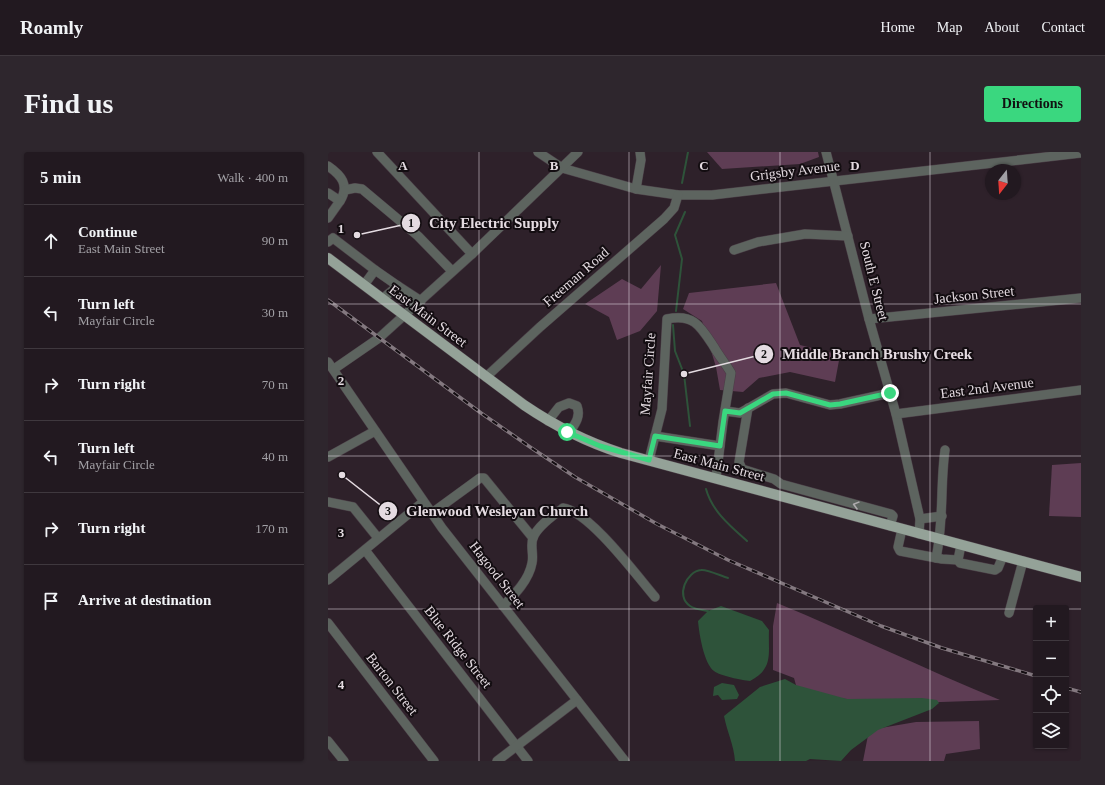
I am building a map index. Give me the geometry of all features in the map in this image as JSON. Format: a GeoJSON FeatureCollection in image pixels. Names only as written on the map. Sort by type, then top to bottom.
{"type":"FeatureCollection","features":[{"type":"Feature","properties":{"kind":"main road","name":"East Main Street"},"geometry":{"type":"LineString","coordinates":[[328,258],[486,377],[548,421],[569,433],[594,444],[823,508],[892,521],[902,529],[1081,577]]}},
{"type":"Feature","properties":{"kind":"street"},"geometry":{"type":"LineString","coordinates":[[377,152],[472,254]]}},
{"type":"Feature","properties":{"kind":"street","name":"Grigsby Avenue"},"geometry":{"type":"LineString","coordinates":[[538,152],[562,168],[636,189],[678,195],[712,195],[1081,153]]}},
{"type":"Feature","properties":{"kind":"street"},"geometry":{"type":"LineString","coordinates":[[331,366],[376,341],[472,254],[578,152]]}},
{"type":"Feature","properties":{"kind":"street"},"geometry":{"type":"LineString","coordinates":[[636,189],[641,160],[640,152]]}},
{"type":"Feature","properties":{"kind":"street","name":"South E Street"},"geometry":{"type":"LineString","coordinates":[[826,152],[869,319],[896,414],[920,519],[919,534]]}},
{"type":"Feature","properties":{"kind":"street"},"geometry":{"type":"LineString","coordinates":[[328,166],[341,175],[345,190],[340,201],[328,218]]}},
{"type":"Feature","properties":{"kind":"street"},"geometry":{"type":"LineString","coordinates":[[345,190],[355,188],[362,189],[418,236],[452,272]]}},
{"type":"Feature","properties":{"kind":"street"},"geometry":{"type":"LineString","coordinates":[[328,193],[340,201]]}},
{"type":"Feature","properties":{"kind":"street","name":"Freeman Road"},"geometry":{"type":"LineString","coordinates":[[486,377],[557,311],[664,219],[674,208],[678,195]]}},
{"type":"Feature","properties":{"kind":"street"},"geometry":{"type":"LineString","coordinates":[[734,250],[758,242],[805,234],[848,236]]}},
{"type":"Feature","properties":{"kind":"street"},"geometry":{"type":"LineString","coordinates":[[330,238],[421,301]]}},
{"type":"Feature","properties":{"kind":"street"},"geometry":{"type":"LineString","coordinates":[[364,285],[375,270]]}},
{"type":"Feature","properties":{"kind":"street"},"geometry":{"type":"LineString","coordinates":[[382,299],[398,286]]}},
{"type":"Feature","properties":{"kind":"street","name":"Jackson Street"},"geometry":{"type":"LineString","coordinates":[[869,319],[1081,298]]}},
{"type":"Feature","properties":{"kind":"street","name":"Mayfair Circle"},"geometry":{"type":"LineString","coordinates":[[649,460],[662,409],[667,319],[677,317],[688,318],[696,323],[706,333],[731,374],[716,478]]}},
{"type":"Feature","properties":{"kind":"street","name":"Hagood Street"},"geometry":{"type":"LineString","coordinates":[[331,366],[423,502],[625,761]]}},
{"type":"Feature","properties":{"kind":"street","name":"East 2nd Avenue"},"geometry":{"type":"LineString","coordinates":[[896,414],[1081,390]]}},
{"type":"Feature","properties":{"kind":"street"},"geometry":{"type":"LineString","coordinates":[[725,411],[740,413],[773,394],[780,393],[786,393],[830,405],[890,393]]}},
{"type":"Feature","properties":{"kind":"street"},"geometry":{"type":"LineString","coordinates":[[548,421],[559,407],[569,403],[577,406],[579,412],[577,420],[569,433]]}},
{"type":"Feature","properties":{"kind":"street"},"geometry":{"type":"LineString","coordinates":[[748,408],[738,462],[742,469],[774,479],[781,484],[826,497],[892,521]]}},
{"type":"Feature","properties":{"kind":"street"},"geometry":{"type":"LineString","coordinates":[[328,457],[375,431]]}},
{"type":"Feature","properties":{"kind":"street"},"geometry":{"type":"LineString","coordinates":[[655,436],[720,446]]}},
{"type":"Feature","properties":{"kind":"street"},"geometry":{"type":"LineString","coordinates":[[936,558],[940,539],[942,516],[942,472],[945,450]]}},
{"type":"Feature","properties":{"kind":"street"},"geometry":{"type":"LineString","coordinates":[[432,513],[480,478],[484,478],[532,538],[532,563],[527,576],[516,593],[503,606]]}},
{"type":"Feature","properties":{"kind":"street"},"geometry":{"type":"LineString","coordinates":[[823,508],[826,497]]}},
{"type":"Feature","properties":{"kind":"street"},"geometry":{"type":"LineString","coordinates":[[328,502],[353,507],[378,538]]}},
{"type":"Feature","properties":{"kind":"street"},"geometry":{"type":"LineString","coordinates":[[328,580],[423,502]]}},
{"type":"Feature","properties":{"kind":"street"},"geometry":{"type":"LineString","coordinates":[[532,538],[546,521],[563,508],[571,509],[613,547],[655,597]]}},
{"type":"Feature","properties":{"kind":"street"},"geometry":{"type":"LineString","coordinates":[[920,519],[942,516]]}},
{"type":"Feature","properties":{"kind":"street"},"geometry":{"type":"LineString","coordinates":[[902,529],[898,547],[900,551],[936,558],[958,560],[960,563],[995,570],[998,568],[1003,556]]}},
{"type":"Feature","properties":{"kind":"street"},"geometry":{"type":"LineString","coordinates":[[958,560],[961,545]]}},
{"type":"Feature","properties":{"kind":"street","name":"Blue Ridge Street"},"geometry":{"type":"LineString","coordinates":[[365,550],[528,761]]}},
{"type":"Feature","properties":{"kind":"street"},"geometry":{"type":"LineString","coordinates":[[1009,613],[1023,561]]}},
{"type":"Feature","properties":{"kind":"street","name":"Barton Street"},"geometry":{"type":"LineString","coordinates":[[328,624],[434,761]]}},
{"type":"Feature","properties":{"kind":"street"},"geometry":{"type":"LineString","coordinates":[[497,761],[577,700]]}},
{"type":"Feature","properties":{"kind":"street"},"geometry":{"type":"LineString","coordinates":[[328,741],[344,761]]}},
{"type":"Feature","properties":{"kind":"shaded area"},"geometry":{"type":"Polygon","coordinates":[[[707,152],[818,152],[819,157],[800,164],[722,169],[707,152]]]}},
{"type":"Feature","properties":{"kind":"shaded area"},"geometry":{"type":"Polygon","coordinates":[[[661,265],[657,311],[640,331],[617,340],[609,317],[585,304],[622,279],[641,289],[661,265]]]}},
{"type":"Feature","properties":{"kind":"shaded area"},"geometry":{"type":"Polygon","coordinates":[[[776,283],[800,345],[840,355],[835,382],[790,372],[759,378],[743,392],[720,390],[716,367],[702,321],[683,309],[689,293],[776,283]]]}},
{"type":"Feature","properties":{"kind":"shaded area"},"geometry":{"type":"Polygon","coordinates":[[[1081,463],[1081,517],[1049,516],[1052,465],[1081,463]]]}},
{"type":"Feature","properties":{"kind":"shaded area"},"geometry":{"type":"Polygon","coordinates":[[[777,603],[1000,700],[912,703],[799,696],[794,678],[773,670],[773,626],[777,603]]]}},
{"type":"Feature","properties":{"kind":"shaded area"},"geometry":{"type":"Polygon","coordinates":[[[721,606],[762,621],[769,630],[769,654],[766,666],[758,676],[750,681],[721,675],[714,671],[707,662],[698,621],[708,611],[721,606]]]}},
{"type":"Feature","properties":{"kind":"shaded area"},"geometry":{"type":"Polygon","coordinates":[[[785,679],[796,685],[847,699],[922,698],[937,700],[939,703],[932,709],[878,730],[851,750],[841,761],[810,759],[806,761],[735,761],[724,716],[760,687],[785,679]]]}},
{"type":"Feature","properties":{"kind":"shaded area"},"geometry":{"type":"Polygon","coordinates":[[[722,683],[734,685],[739,695],[737,699],[722,700],[718,695],[713,696],[714,687],[722,683]]]}},
{"type":"Feature","properties":{"kind":"shaded area"},"geometry":{"type":"Polygon","coordinates":[[[979,721],[980,749],[946,754],[944,761],[863,761],[869,730],[916,722],[979,721]]]}},
{"type":"Feature","properties":{"kind":"waterway"},"geometry":{"type":"LineString","coordinates":[[682,183],[688,152]]}},
{"type":"Feature","properties":{"kind":"waterway"},"geometry":{"type":"LineString","coordinates":[[676,311],[682,259],[675,235],[685,212]]}},
{"type":"Feature","properties":{"kind":"waterway"},"geometry":{"type":"LineString","coordinates":[[673,325],[675,351],[684,374],[690,426]]}},
{"type":"Feature","properties":{"kind":"waterway"},"geometry":{"type":"LineString","coordinates":[[706,489],[709,497],[722,518],[747,541]]}},
{"type":"Feature","properties":{"kind":"waterway"},"geometry":{"type":"LineString","coordinates":[[708,611],[694,608],[686,602],[683,596],[683,590],[687,579],[696,571],[701,570],[728,578]]}},
{"type":"Feature","properties":{"kind":"railway"},"geometry":{"type":"LineString","coordinates":[[328,300],[481,413],[530,447],[575,477],[657,524],[728,560],[881,626],[942,648],[1033,675]]}},
{"type":"Feature","properties":{"kind":"railway"},"geometry":{"type":"LineString","coordinates":[[1069,689],[1081,692]]}},
{"type":"Feature","properties":{"kind":"place","name":"City Electric Supply"},"geometry":{"type":"Point","coordinates":[357,235]}},
{"type":"Feature","properties":{"kind":"place","name":"Middle Branch Brushy Creek"},"geometry":{"type":"Point","coordinates":[684,374]}},
{"type":"Feature","properties":{"kind":"place","name":"Glenwood Wesleyan Church"},"geometry":{"type":"Point","coordinates":[342,475]}},
{"type":"Feature","properties":{"kind":"route"},"geometry":{"type":"LineString","coordinates":[[567,432],[600,446],[649,460],[655,436],[720,446],[725,411],[740,413],[773,394],[786,393],[830,405],[890,393]]}}]}
